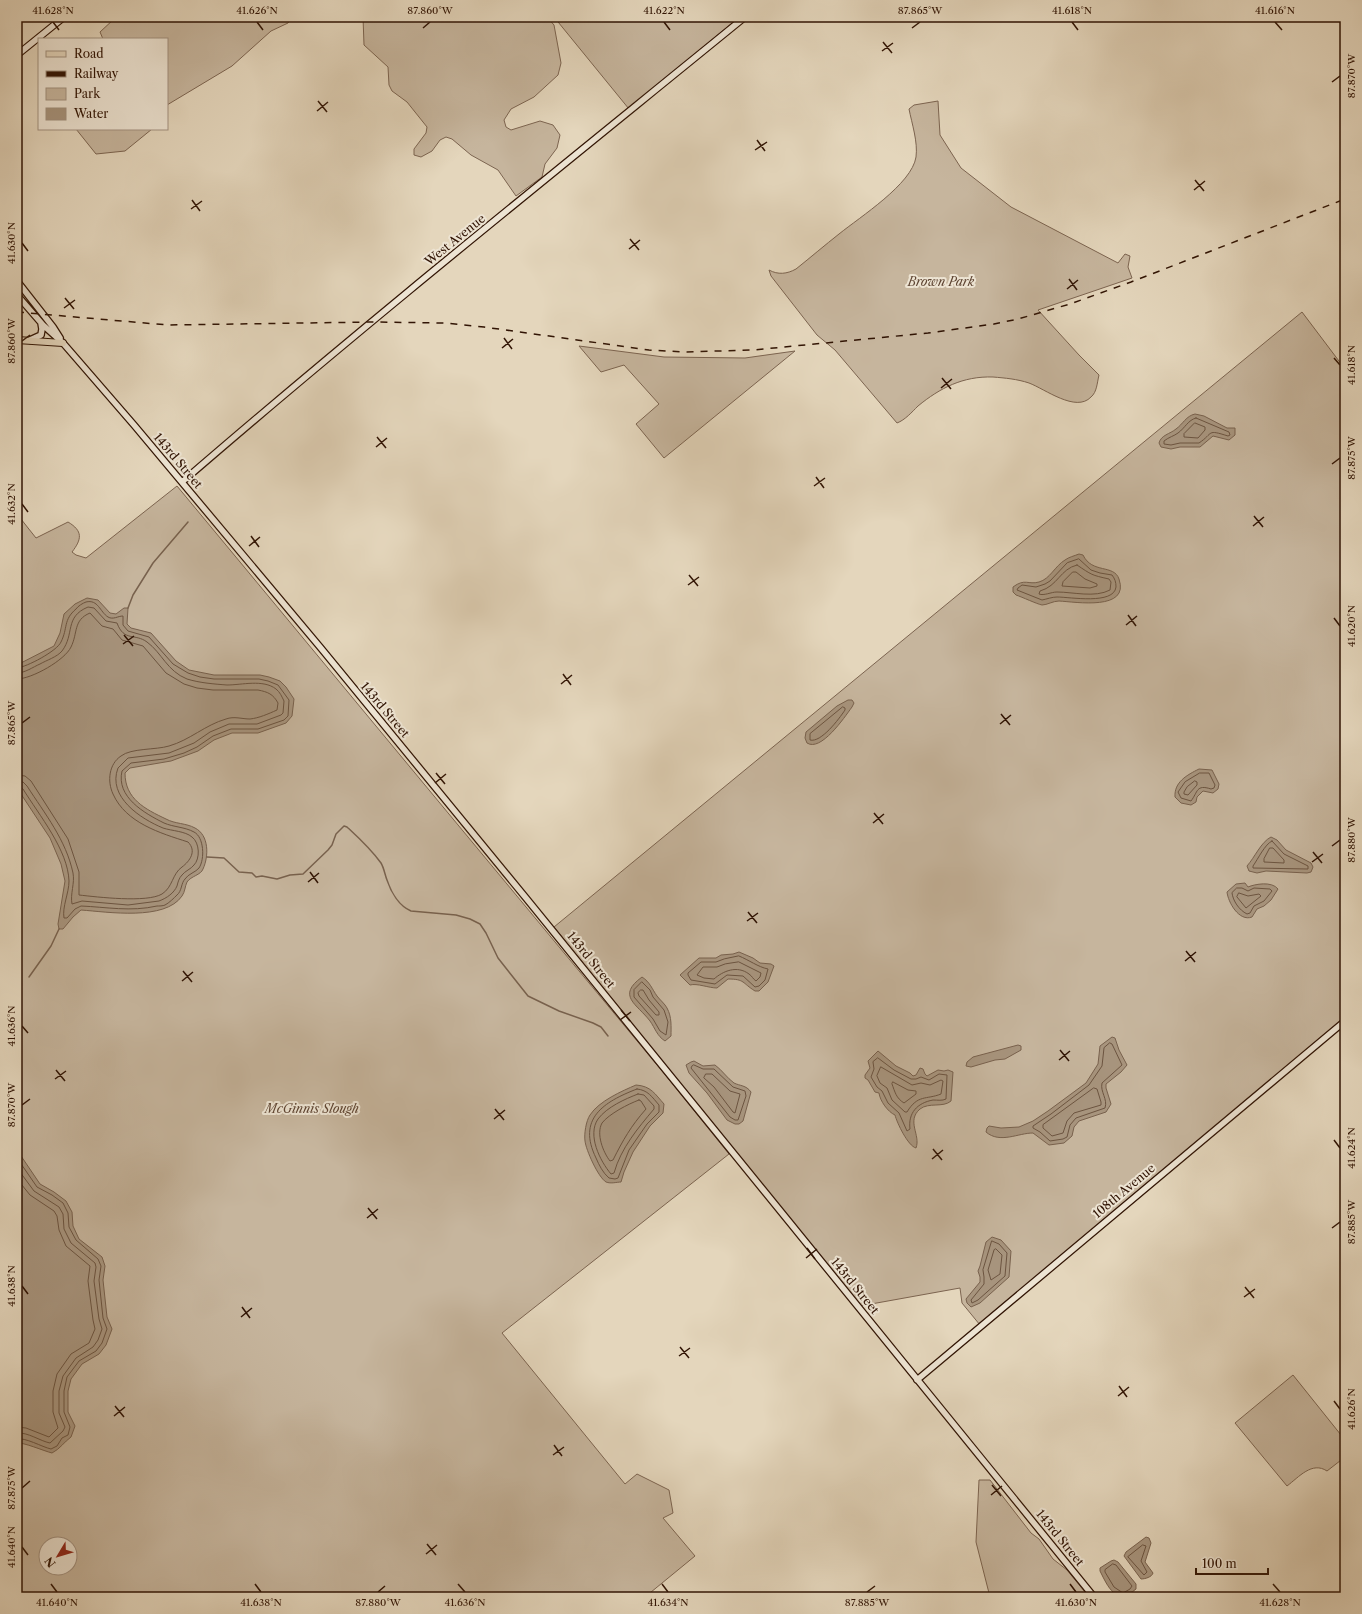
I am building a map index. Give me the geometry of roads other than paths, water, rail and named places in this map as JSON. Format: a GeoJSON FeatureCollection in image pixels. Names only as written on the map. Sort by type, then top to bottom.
{"type":"FeatureCollection","features":[{"type":"Feature","properties":{"kind":"main road"},"geometry":{"type":"LineString","coordinates":[[17,55],[64,17]]}},
{"type":"Feature","properties":{"kind":"main road","name":"West Avenue"},"geometry":{"type":"LineString","coordinates":[[182,482],[272,404],[745,17]]}},
{"type":"Feature","properties":{"kind":"main road"},"geometry":{"type":"LineString","coordinates":[[17,281],[54,326],[63,343]]}},
{"type":"Feature","properties":{"kind":"main road"},"geometry":{"type":"LineString","coordinates":[[17,294],[63,343]]}},
{"type":"Feature","properties":{"kind":"main road"},"geometry":{"type":"LineString","coordinates":[[30,340],[41,335],[42,326],[39,319]]}},
{"type":"Feature","properties":{"kind":"main road"},"geometry":{"type":"LineString","coordinates":[[17,340],[63,343]]}},
{"type":"Feature","properties":{"kind":"main road","name":"143rd Street"},"geometry":{"type":"LineString","coordinates":[[63,343],[182,482],[531,904],[1094,1597]]}},
{"type":"Feature","properties":{"kind":"main road","name":"108th Avenue"},"geometry":{"type":"LineString","coordinates":[[917,1380],[1345,1021]]}},
{"type":"Feature","properties":{"kind":"water"},"geometry":{"type":"Polygon","coordinates":[[[1195,414],[1204,416],[1227,428],[1235,428],[1235,435],[1229,440],[1213,436],[1200,447],[1180,447],[1171,449],[1161,447],[1159,443],[1162,438],[1176,429],[1189,416],[1195,414]]]}},
{"type":"Feature","properties":{"kind":"water"},"geometry":{"type":"Polygon","coordinates":[[[1079,554],[1083,555],[1092,565],[1116,574],[1119,579],[1120,589],[1117,596],[1100,602],[1088,603],[1059,601],[1042,605],[1016,595],[1013,592],[1013,587],[1017,584],[1024,582],[1039,582],[1046,578],[1068,558],[1079,554]]]}},
{"type":"Feature","properties":{"kind":"water"},"geometry":{"type":"Polygon","coordinates":[[[87,598],[98,600],[110,613],[116,614],[124,608],[128,608],[127,624],[131,628],[151,633],[176,661],[189,670],[214,675],[260,675],[269,677],[280,681],[294,699],[292,716],[286,723],[258,733],[232,733],[214,740],[198,751],[171,761],[130,768],[125,773],[126,782],[128,790],[138,802],[169,821],[188,825],[200,831],[205,841],[207,852],[203,869],[200,873],[187,882],[184,893],[174,904],[163,909],[135,913],[81,910],[63,929],[59,929],[58,924],[65,881],[61,864],[50,838],[17,788],[17,665],[54,646],[60,633],[64,614],[75,604],[87,598]]]}},
{"type":"Feature","properties":{"kind":"water"},"geometry":{"type":"Polygon","coordinates":[[[848,700],[852,700],[854,703],[852,707],[844,719],[832,732],[819,743],[807,743],[805,738],[806,732],[837,706],[848,700]]]}},
{"type":"Feature","properties":{"kind":"water"},"geometry":{"type":"Polygon","coordinates":[[[1199,769],[1212,770],[1219,784],[1218,789],[1213,793],[1203,791],[1197,797],[1196,802],[1191,805],[1181,803],[1175,797],[1175,792],[1179,783],[1199,769]]]}},
{"type":"Feature","properties":{"kind":"water"},"geometry":{"type":"Polygon","coordinates":[[[1271,837],[1277,840],[1286,850],[1311,863],[1313,867],[1311,872],[1266,871],[1257,873],[1249,871],[1247,866],[1261,846],[1271,837]]]}},
{"type":"Feature","properties":{"kind":"water"},"geometry":{"type":"Polygon","coordinates":[[[1245,883],[1248,887],[1259,884],[1268,884],[1275,886],[1278,889],[1271,900],[1264,906],[1257,909],[1252,917],[1247,918],[1243,917],[1235,910],[1228,896],[1227,892],[1236,884],[1245,883]]]}},
{"type":"Feature","properties":{"kind":"water"},"geometry":{"type":"Polygon","coordinates":[[[739,952],[760,963],[771,964],[774,966],[768,982],[759,991],[755,991],[743,982],[734,979],[728,979],[717,988],[690,985],[680,975],[699,958],[716,958],[721,955],[739,952]]]}},
{"type":"Feature","properties":{"kind":"water"},"geometry":{"type":"Polygon","coordinates":[[[642,977],[649,983],[669,1011],[671,1036],[665,1041],[660,1037],[650,1021],[631,1000],[630,990],[642,977]]]}},
{"type":"Feature","properties":{"kind":"water"},"geometry":{"type":"Polygon","coordinates":[[[1112,1037],[1115,1038],[1119,1050],[1127,1065],[1106,1084],[1111,1104],[1106,1112],[1079,1121],[1074,1127],[1072,1136],[1064,1143],[1049,1145],[1033,1133],[1003,1138],[986,1132],[989,1126],[1001,1128],[1019,1127],[1033,1121],[1086,1083],[1098,1064],[1100,1046],[1112,1037]]]}},
{"type":"Feature","properties":{"kind":"water"},"geometry":{"type":"Polygon","coordinates":[[[1018,1045],[1021,1046],[1021,1050],[1005,1059],[995,1060],[971,1067],[966,1066],[967,1062],[973,1057],[1018,1045]]]}},
{"type":"Feature","properties":{"kind":"water"},"geometry":{"type":"Polygon","coordinates":[[[878,1051],[896,1066],[913,1076],[916,1075],[920,1068],[923,1069],[927,1076],[938,1070],[948,1070],[953,1072],[951,1101],[944,1104],[924,1107],[920,1109],[914,1118],[917,1138],[916,1148],[906,1139],[895,1115],[885,1106],[879,1093],[875,1092],[868,1080],[865,1078],[865,1075],[870,1068],[868,1061],[878,1051]]]}},
{"type":"Feature","properties":{"kind":"water"},"geometry":{"type":"Polygon","coordinates":[[[694,1061],[703,1066],[715,1065],[734,1083],[745,1087],[751,1092],[743,1121],[739,1124],[735,1124],[727,1120],[707,1093],[689,1073],[686,1065],[694,1061]]]}},
{"type":"Feature","properties":{"kind":"water"},"geometry":{"type":"Polygon","coordinates":[[[636,1085],[645,1087],[655,1094],[664,1104],[663,1113],[650,1126],[633,1152],[621,1182],[608,1183],[599,1175],[586,1145],[586,1124],[590,1115],[599,1105],[611,1097],[636,1085]]]}},
{"type":"Feature","properties":{"kind":"water"},"geometry":{"type":"Polygon","coordinates":[[[17,1150],[40,1184],[66,1201],[72,1212],[73,1226],[79,1239],[102,1257],[105,1266],[103,1280],[107,1317],[112,1329],[106,1345],[99,1354],[82,1364],[71,1379],[68,1391],[68,1412],[75,1426],[71,1437],[52,1453],[29,1445],[17,1443],[17,1150]]]}},
{"type":"Feature","properties":{"kind":"water"},"geometry":{"type":"Polygon","coordinates":[[[992,1237],[1001,1240],[1011,1251],[1009,1277],[980,1303],[971,1307],[967,1303],[966,1299],[980,1282],[978,1271],[986,1242],[992,1237]]]}},
{"type":"Feature","properties":{"kind":"water"},"geometry":{"type":"Polygon","coordinates":[[[1146,1537],[1149,1538],[1151,1543],[1145,1562],[1153,1573],[1150,1577],[1141,1579],[1124,1556],[1126,1552],[1146,1537]]]}},
{"type":"Feature","properties":{"kind":"water"},"geometry":{"type":"Polygon","coordinates":[[[1114,1560],[1118,1562],[1136,1584],[1136,1589],[1129,1594],[1123,1596],[1114,1592],[1106,1583],[1100,1571],[1100,1568],[1114,1560]]]}},
{"type":"Feature","properties":{"kind":"waterway"},"geometry":{"type":"LineString","coordinates":[[128,608],[133,595],[153,563],[188,522]]}},
{"type":"Feature","properties":{"kind":"waterway"},"geometry":{"type":"LineString","coordinates":[[207,857],[224,858],[239,872],[252,873],[256,877],[262,876],[277,879],[290,875],[303,874],[328,850],[332,845],[336,834],[344,826],[347,827],[369,848],[381,863],[391,889],[403,906],[411,911],[456,915],[480,924],[498,958],[528,996],[559,1011],[593,1023],[601,1027],[608,1036]]}},
{"type":"Feature","properties":{"kind":"waterway"},"geometry":{"type":"LineString","coordinates":[[29,977],[51,946],[59,929]]}},
{"type":"Feature","properties":{"kind":"railway"},"geometry":{"type":"LineString","coordinates":[[17,312],[168,325],[373,322],[445,323],[649,350],[684,352],[753,350],[928,333],[994,324],[1018,319],[1070,304],[1131,282],[1345,199]]}},
{"type":"Feature","properties":{"kind":"park label","name":"Brown Park"},"geometry":{"type":"Point","coordinates":[941,282]}},
{"type":"Feature","properties":{"kind":"park label","name":"McGinnis Slough"},"geometry":{"type":"Point","coordinates":[312,1109]}}]}
